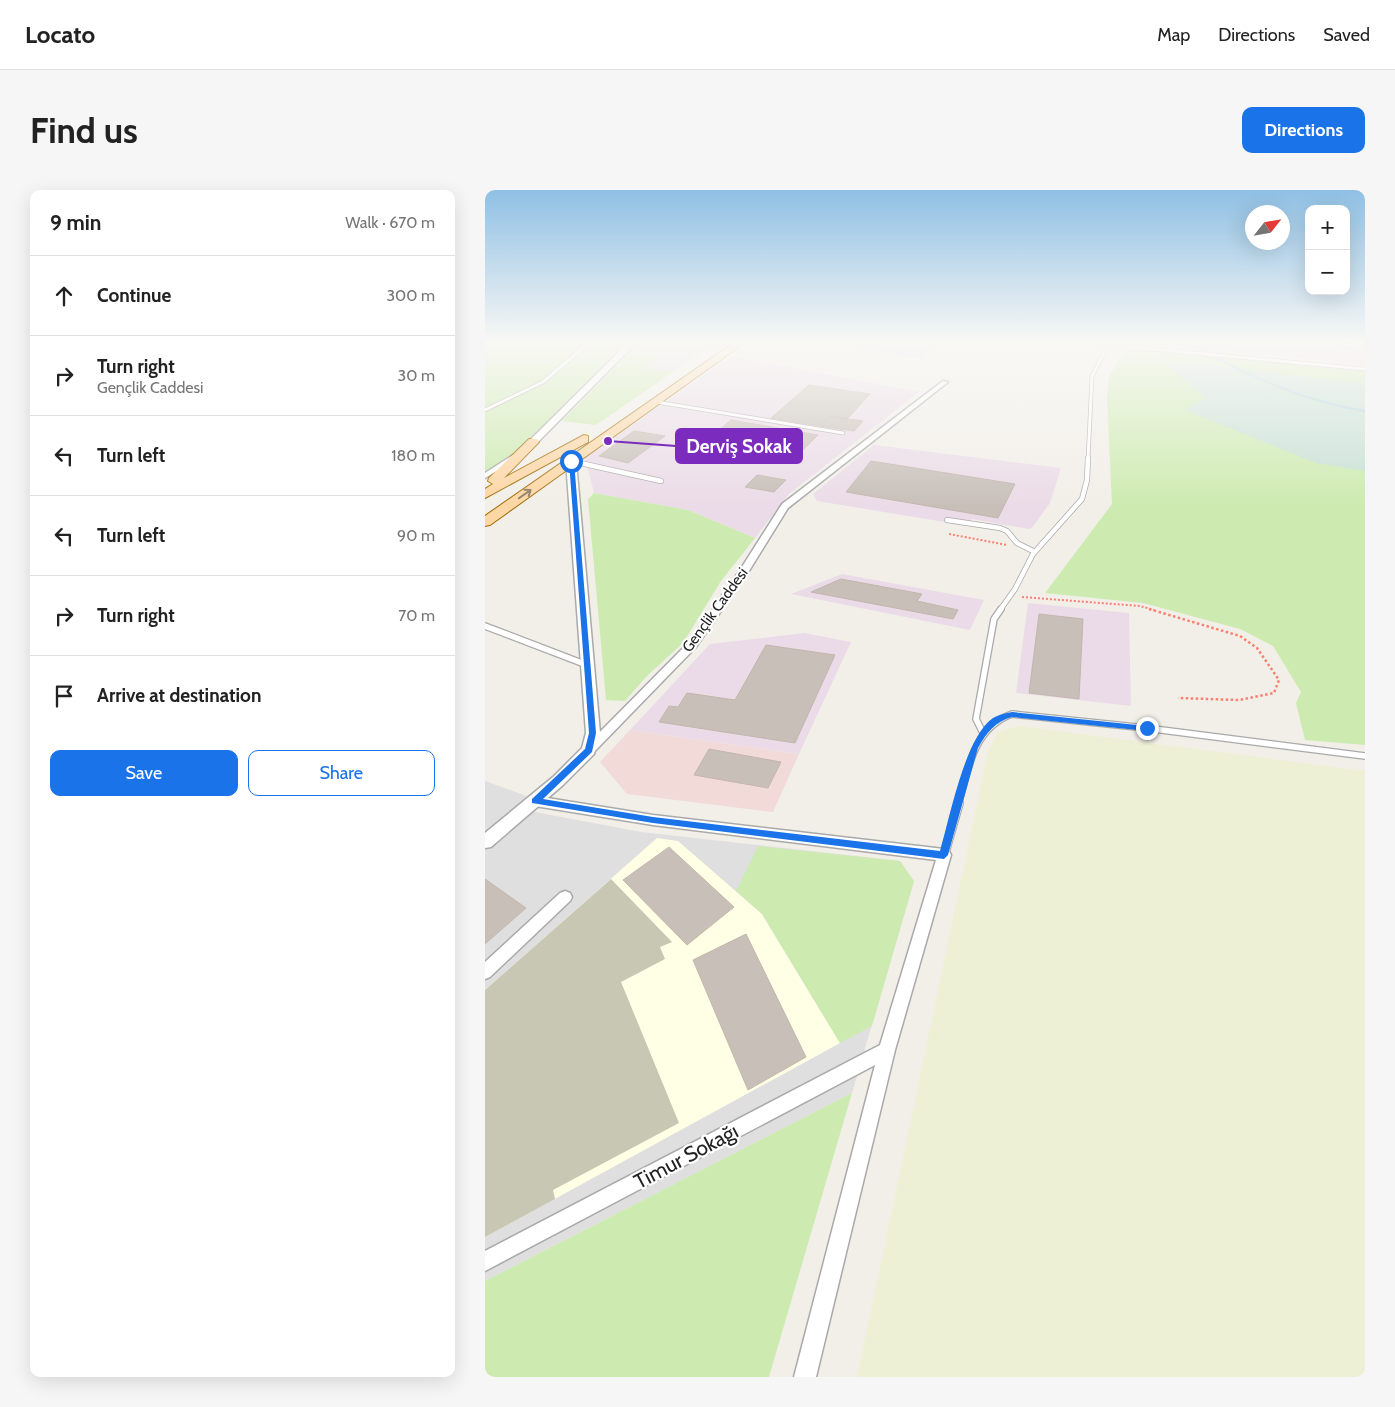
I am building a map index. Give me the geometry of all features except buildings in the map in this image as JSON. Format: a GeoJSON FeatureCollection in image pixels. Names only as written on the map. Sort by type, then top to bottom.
{"type":"FeatureCollection","features":[{"type":"Feature","properties":{"kind":"main road"},"geometry":{"type":"LineString","coordinates":[[485,492],[572,446],[647,396]]}},
{"type":"Feature","properties":{"kind":"main road"},"geometry":{"type":"LineString","coordinates":[[485,522],[665,396]]}},
{"type":"Feature","properties":{"kind":"main road"},"geometry":{"type":"LineString","coordinates":[[533,442],[555,448],[572,446]]}},
{"type":"Feature","properties":{"kind":"main road"},"geometry":{"type":"LineString","coordinates":[[485,492],[533,442]]}},
{"type":"Feature","properties":{"kind":"main road"},"geometry":{"type":"LineString","coordinates":[[532,466],[530,455],[533,442]]}},
{"type":"Feature","properties":{"kind":"main road"},"geometry":{"type":"LineString","coordinates":[[532,466],[544,468],[555,473]]}},
{"type":"Feature","properties":{"kind":"street"},"geometry":{"type":"LineString","coordinates":[[533,442],[579,396]]}},
{"type":"Feature","properties":{"kind":"street","name":"Gençlik Caddesi"},"geometry":{"type":"LineString","coordinates":[[487,838],[535,801],[589,750],[693,645],[744,571],[785,506],[926,396]]}},
{"type":"Feature","properties":{"kind":"street"},"geometry":{"type":"LineString","coordinates":[[485,476],[518,456]]}},
{"type":"Feature","properties":{"kind":"street"},"geometry":{"type":"LineString","coordinates":[[571,461],[593,733],[589,750]]}},
{"type":"Feature","properties":{"kind":"street"},"geometry":{"type":"LineString","coordinates":[[535,801],[653,820],[944,855],[887,1050],[805,1377]]}},
{"type":"Feature","properties":{"kind":"street"},"geometry":{"type":"LineString","coordinates":[[485,972],[565,897]]}},
{"type":"Feature","properties":{"kind":"street","name":"Timur Sokağı"},"geometry":{"type":"LineString","coordinates":[[485,1262],[887,1050]]}},
{"type":"Feature","properties":{"kind":"lane"},"geometry":{"type":"LineString","coordinates":[[485,410],[513,396]]}},
{"type":"Feature","properties":{"kind":"lane"},"geometry":{"type":"LineString","coordinates":[[983,733],[976,719],[994,619],[1011,596],[1035,552],[1082,498],[1087,480],[1091,396]]}},
{"type":"Feature","properties":{"kind":"lane"},"geometry":{"type":"LineString","coordinates":[[657,402],[843,433]]}},
{"type":"Feature","properties":{"kind":"lane"},"geometry":{"type":"LineString","coordinates":[[571,461],[661,481]]}},
{"type":"Feature","properties":{"kind":"lane"},"geometry":{"type":"LineString","coordinates":[[947,520],[1000,528],[1007,531],[1017,543],[1035,552]]}},
{"type":"Feature","properties":{"kind":"lane"},"geometry":{"type":"LineString","coordinates":[[485,626],[587,665]]}},
{"type":"Feature","properties":{"kind":"lane"},"geometry":{"type":"LineString","coordinates":[[944,855],[974,748],[983,733],[997,719],[1012,714],[1147,728],[1365,756]]}},
{"type":"Feature","properties":{"kind":"path"},"geometry":{"type":"LineString","coordinates":[[949,534],[1035,552]]}},
{"type":"Feature","properties":{"kind":"path"},"geometry":{"type":"LineString","coordinates":[[1011,596],[1140,606],[1221,629],[1240,636],[1257,648],[1279,680],[1273,693],[1261,698],[1229,700],[1178,698]]}},
{"type":"Feature","properties":{"kind":"shaded area"},"geometry":{"type":"Polygon","coordinates":[[[673,396],[913,396],[789,494],[755,538],[688,510],[594,493],[585,458],[673,396]]]}},
{"type":"Feature","properties":{"kind":"shaded area"},"geometry":{"type":"Polygon","coordinates":[[[1203,396],[1365,396],[1365,471],[1316,463],[1185,410],[1205,398],[1203,396]]]}},
{"type":"Feature","properties":{"kind":"shaded area"},"geometry":{"type":"Polygon","coordinates":[[[874,445],[1061,468],[1050,503],[1032,528],[1028,529],[972,519],[969,526],[817,501],[813,494],[874,445]]]}},
{"type":"Feature","properties":{"kind":"shaded area"},"geometry":{"type":"Polygon","coordinates":[[[842,574],[984,600],[970,630],[791,594],[842,574]]]}},
{"type":"Feature","properties":{"kind":"shaded area"},"geometry":{"type":"Polygon","coordinates":[[[1028,603],[1129,613],[1131,706],[1016,693],[1028,603]]]}},
{"type":"Feature","properties":{"kind":"shaded area"},"geometry":{"type":"Polygon","coordinates":[[[804,633],[851,642],[799,754],[630,730],[710,644],[804,633]]]}},
{"type":"Feature","properties":{"kind":"shaded area"},"geometry":{"type":"Polygon","coordinates":[[[1019,726],[1365,771],[1365,1377],[857,1377],[988,751],[998,732],[1019,726]]]}},
{"type":"Feature","properties":{"kind":"shaded area"},"geometry":{"type":"Polygon","coordinates":[[[630,730],[799,754],[773,812],[627,794],[600,762],[630,730]]]}},
{"type":"Feature","properties":{"kind":"shaded area"},"geometry":{"type":"Polygon","coordinates":[[[485,781],[527,796],[514,808],[641,832],[900,861],[914,881],[852,1093],[485,1281],[485,781]]]}},
{"type":"Feature","properties":{"kind":"shaded area"},"geometry":{"type":"Polygon","coordinates":[[[657,838],[678,841],[762,914],[840,1043],[485,1237],[485,990],[657,838]]]}},
{"type":"Feature","properties":{"kind":"shaded area"},"geometry":{"type":"Polygon","coordinates":[[[611,879],[672,942],[660,947],[665,959],[621,982],[679,1123],[553,1190],[555,1199],[485,1237],[485,990],[611,879]]]}},
{"type":"Feature","properties":{"kind":"green space"},"geometry":{"type":"Polygon","coordinates":[[[485,396],[572,396],[513,455],[485,471],[485,396]]]}},
{"type":"Feature","properties":{"kind":"green space"},"geometry":{"type":"Polygon","coordinates":[[[586,396],[638,396],[596,425],[562,421],[586,396]]]}},
{"type":"Feature","properties":{"kind":"green space"},"geometry":{"type":"Polygon","coordinates":[[[1107,396],[1365,396],[1365,745],[1305,740],[1296,703],[1301,692],[1273,646],[1240,629],[1143,603],[1045,593],[1112,504],[1107,396]]]}},
{"type":"Feature","properties":{"kind":"green space"},"geometry":{"type":"Polygon","coordinates":[[[594,493],[688,510],[755,538],[721,581],[683,643],[647,676],[625,701],[606,700],[588,499],[594,493]]]}},
{"type":"Feature","properties":{"kind":"green space"},"geometry":{"type":"Polygon","coordinates":[[[758,846],[900,861],[914,881],[872,1026],[840,1043],[762,914],[736,891],[758,846]]]}},
{"type":"Feature","properties":{"kind":"green space"},"geometry":{"type":"Polygon","coordinates":[[[852,1093],[769,1377],[485,1377],[485,1281],[852,1093]]]}},
{"type":"Feature","properties":{"kind":"waterway"},"geometry":{"type":"LineString","coordinates":[[1304,396],[1365,411]]}},
{"type":"Feature","properties":{"kind":"place","name":"Derviş Sokak"},"geometry":{"type":"Point","coordinates":[608,441]}},
{"type":"Feature","properties":{"kind":"route"},"geometry":{"type":"LineString","coordinates":[[571,461],[593,733],[589,750],[535,801],[653,820],[944,855],[974,748],[983,733],[997,719],[1012,714],[1147,728]]}}]}
